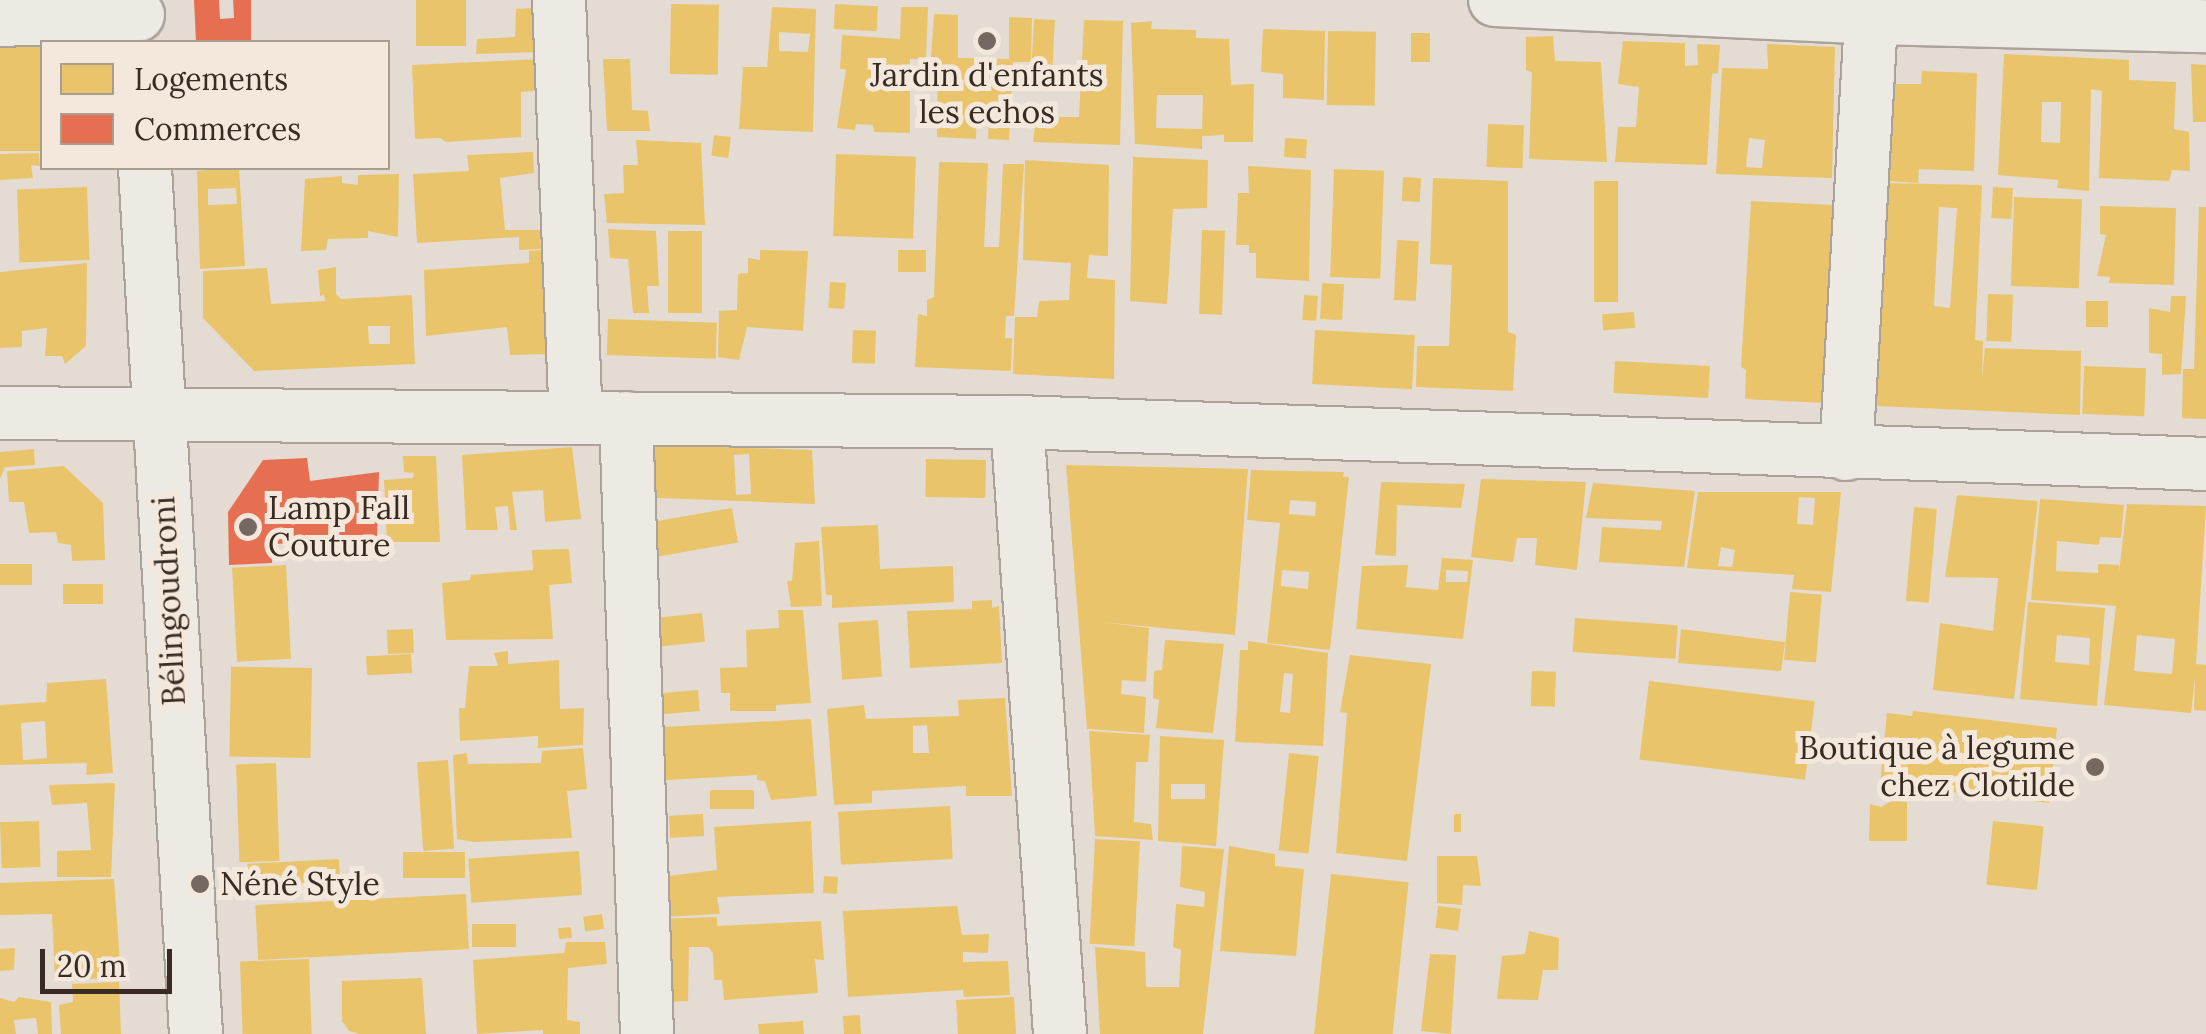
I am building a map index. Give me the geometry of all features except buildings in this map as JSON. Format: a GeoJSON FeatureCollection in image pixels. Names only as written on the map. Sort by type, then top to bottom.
{"type":"FeatureCollection","features":[{"type":"Feature","properties":{"kind":"street"},"geometry":{"type":"LineString","coordinates":[[560,0],[601,418],[648,1034]]}},
{"type":"Feature","properties":{"kind":"street"},"geometry":{"type":"LineString","coordinates":[[1495,0],[1872,9],[2206,26]]}},
{"type":"Feature","properties":{"kind":"street"},"geometry":{"type":"LineString","coordinates":[[1846,454],[1872,9]]}},
{"type":"Feature","properties":{"kind":"street"},"geometry":{"type":"LineString","coordinates":[[0,20],[138,19]]}},
{"type":"Feature","properties":{"kind":"street","name":"Bélingoudroni"},"geometry":{"type":"LineString","coordinates":[[146,170],[196,1034]]}},
{"type":"Feature","properties":{"kind":"street"},"geometry":{"type":"LineString","coordinates":[[0,413],[1018,422],[2206,464]]}},
{"type":"Feature","properties":{"kind":"street"},"geometry":{"type":"LineString","coordinates":[[1018,422],[1060,1034]]}},
{"type":"Feature","properties":{"kind":"place","name":"Jardin d'enfants les echos"},"geometry":{"type":"Point","coordinates":[987,41]}},
{"type":"Feature","properties":{"kind":"place","name":"Lamp Fall Couture"},"geometry":{"type":"Point","coordinates":[248,527]}},
{"type":"Feature","properties":{"kind":"place","name":"Boutique à legume chez Clotilde"},"geometry":{"type":"Point","coordinates":[2095,767]}},
{"type":"Feature","properties":{"kind":"place","name":"Néné Style"},"geometry":{"type":"Point","coordinates":[200,884]}}]}
